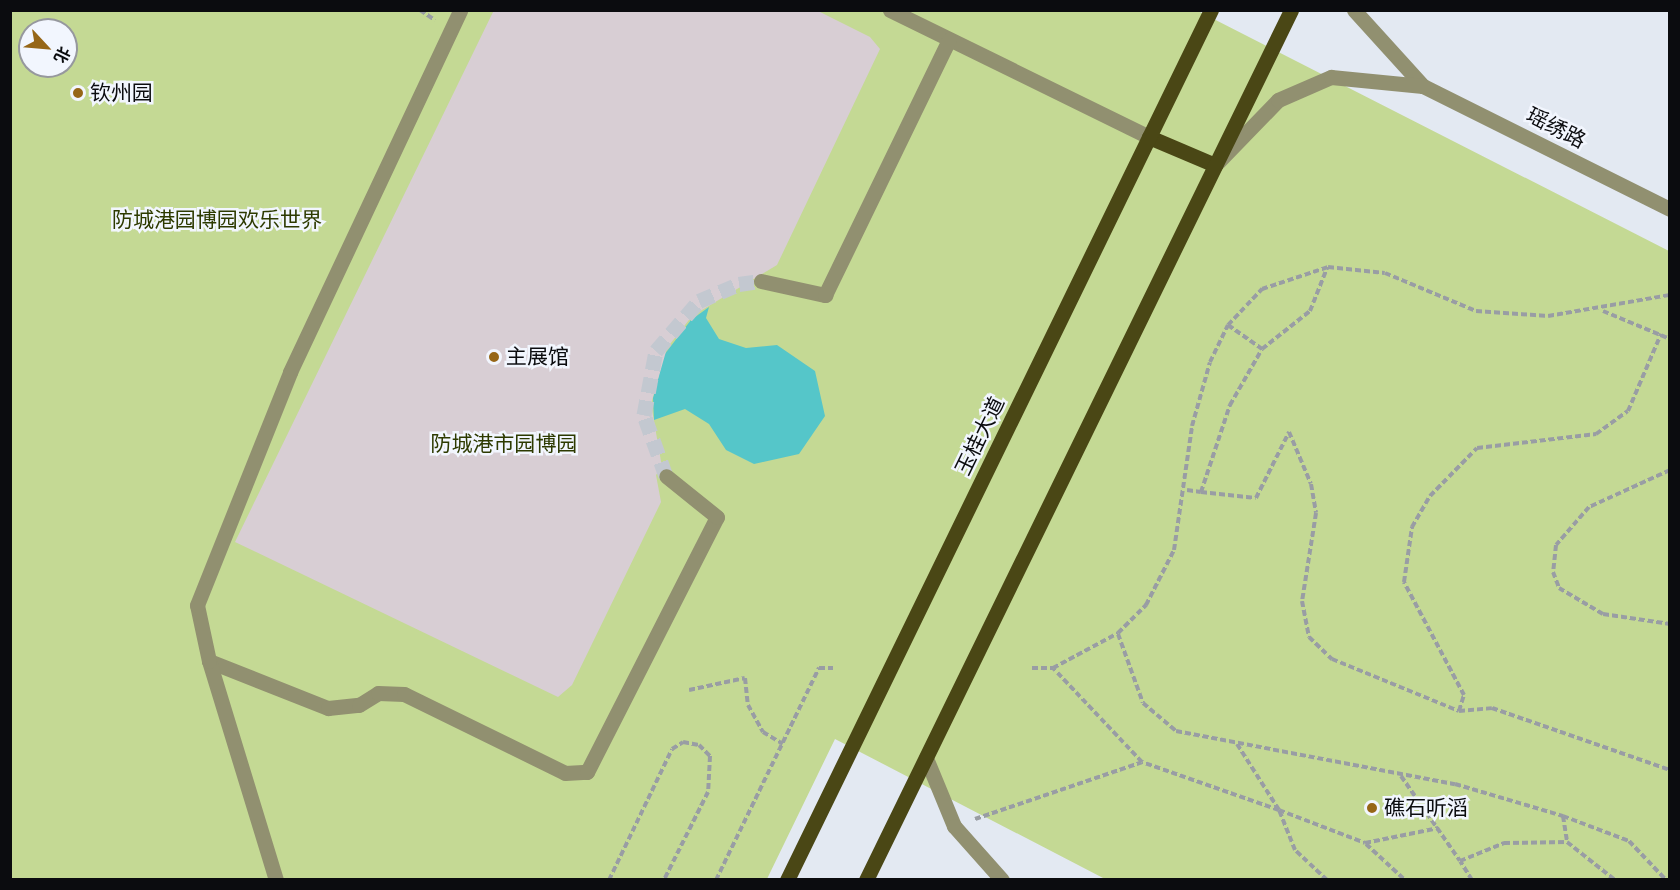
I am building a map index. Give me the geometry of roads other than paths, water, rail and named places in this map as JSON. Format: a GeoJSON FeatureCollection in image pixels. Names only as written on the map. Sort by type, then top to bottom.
{"type":"FeatureCollection","features":[{"type":"Feature","properties":{"kind":"main road","name":"玉桂大道"},"geometry":{"type":"LineString","coordinates":[[786,879],[1211,10]]}},
{"type":"Feature","properties":{"kind":"main road"},"geometry":{"type":"LineString","coordinates":[[866,879],[1291,10]]}},
{"type":"Feature","properties":{"kind":"main road"},"geometry":{"type":"LineString","coordinates":[[1149,137],[1215,165]]}},
{"type":"Feature","properties":{"kind":"street"},"geometry":{"type":"LineString","coordinates":[[276,879],[209,661],[197,605],[290,372],[460,10]]}},
{"type":"Feature","properties":{"kind":"street"},"geometry":{"type":"LineString","coordinates":[[1354,10],[1423,86]]}},
{"type":"Feature","properties":{"kind":"street"},"geometry":{"type":"LineString","coordinates":[[897,12],[949,40],[1149,137]]}},
{"type":"Feature","properties":{"kind":"street"},"geometry":{"type":"LineString","coordinates":[[761,281],[825,295],[949,40]]}},
{"type":"Feature","properties":{"kind":"street"},"geometry":{"type":"LineString","coordinates":[[1215,165],[1278,100],[1331,77],[1423,86]]}},
{"type":"Feature","properties":{"kind":"street","name":"瑶绣路"},"geometry":{"type":"LineString","coordinates":[[1423,86],[1670,208]]}},
{"type":"Feature","properties":{"kind":"street"},"geometry":{"type":"LineString","coordinates":[[209,661],[328,708],[359,705],[378,693],[404,693],[565,772],[587,772],[717,517],[666,476]]}},
{"type":"Feature","properties":{"kind":"street"},"geometry":{"type":"LineString","coordinates":[[926,758],[954,826],[1002,879]]}},
{"type":"Feature","properties":{"kind":"water"},"geometry":{"type":"Polygon","coordinates":[[[709,307],[706,318],[719,339],[746,348],[777,345],[815,371],[825,416],[799,454],[754,464],[726,450],[709,424],[685,409],[654,420],[653,398],[664,355],[691,320],[709,307]]]}},
{"type":"Feature","properties":{"kind":"tunnel"},"geometry":{"type":"LineString","coordinates":[[666,476],[644,415],[656,351],[699,301],[739,284],[761,281]]}},
{"type":"Feature","properties":{"kind":"place","name":"钦州园"},"geometry":{"type":"Point","coordinates":[78,93]}},
{"type":"Feature","properties":{"kind":"place","name":"主展馆"},"geometry":{"type":"Point","coordinates":[494,357]}},
{"type":"Feature","properties":{"kind":"place","name":"礁石听滔"},"geometry":{"type":"Point","coordinates":[1372,808]}},
{"type":"Feature","properties":{"kind":"park label","name":"防城港园博园欢乐世界"},"geometry":{"type":"Point","coordinates":[217,220]}},
{"type":"Feature","properties":{"kind":"park label","name":"防城港市园博园"},"geometry":{"type":"Point","coordinates":[504,444]}}]}
